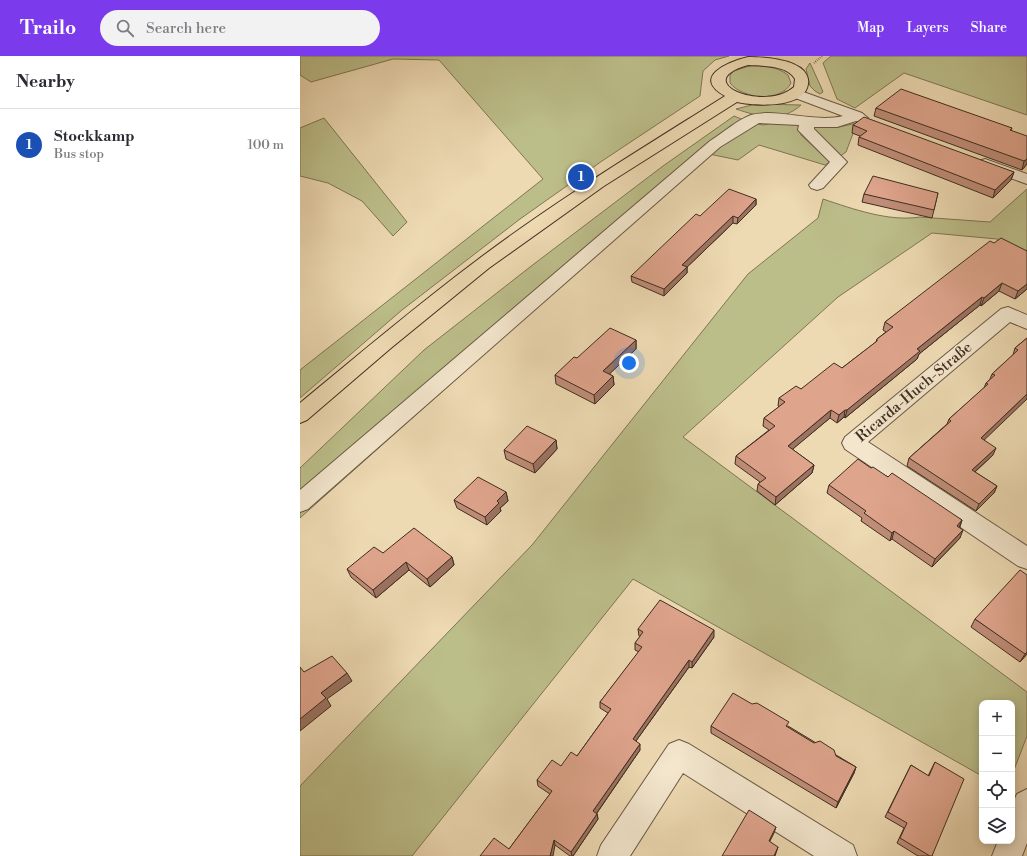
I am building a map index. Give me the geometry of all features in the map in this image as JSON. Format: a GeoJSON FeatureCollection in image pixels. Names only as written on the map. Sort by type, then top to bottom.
{"type":"FeatureCollection","features":[{"type":"Feature","properties":{"kind":"main road"},"geometry":{"type":"LineString","coordinates":[[784,65],[798,57]]}},
{"type":"Feature","properties":{"kind":"main road"},"geometry":{"type":"LineString","coordinates":[[748,61],[760,61],[784,65],[794,70],[802,82],[800,88],[795,93],[774,100],[748,100],[726,91],[720,86],[718,79],[721,73],[727,68],[748,61]]}},
{"type":"Feature","properties":{"kind":"main road"},"geometry":{"type":"LineString","coordinates":[[300,415],[384,343],[483,264],[598,183],[736,96]]}},
{"type":"Feature","properties":{"kind":"street"},"geometry":{"type":"LineString","coordinates":[[795,93],[878,124]]}},
{"type":"Feature","properties":{"kind":"street"},"geometry":{"type":"LineString","coordinates":[[300,503],[716,144],[755,119],[787,119],[808,122],[844,122],[856,116]]}},
{"type":"Feature","properties":{"kind":"street"},"geometry":{"type":"LineString","coordinates":[[808,122],[806,130],[839,162],[817,185]]}},
{"type":"Feature","properties":{"kind":"street"},"geometry":{"type":"LineString","coordinates":[[971,159],[1027,179]]}},
{"type":"Feature","properties":{"kind":"street","name":"Ricarda-Huch-Straße"},"geometry":{"type":"LineString","coordinates":[[1027,323],[1008,313],[853,443],[1027,559]]}},
{"type":"Feature","properties":{"kind":"street"},"geometry":{"type":"LineString","coordinates":[[612,856],[679,754],[842,856]]}},
{"type":"Feature","properties":{"kind":"street"},"geometry":{"type":"LineString","coordinates":[[1007,856],[1027,804]]}},
{"type":"Feature","properties":{"kind":"green space"},"geometry":{"type":"Polygon","coordinates":[[[300,56],[729,56],[715,60],[703,71],[700,96],[602,161],[520,219],[402,310],[300,398],[300,370],[543,179],[439,60],[393,59],[311,82],[300,75],[300,56]]]}},
{"type":"Feature","properties":{"kind":"green space"},"geometry":{"type":"Polygon","coordinates":[[[831,56],[1027,56],[1027,115],[904,73],[855,108],[837,99],[823,63],[831,56]]]}},
{"type":"Feature","properties":{"kind":"green space"},"geometry":{"type":"Polygon","coordinates":[[[810,63],[823,92],[820,94],[810,86],[806,69],[810,63]]]}},
{"type":"Feature","properties":{"kind":"green space"},"geometry":{"type":"Polygon","coordinates":[[[749,66],[764,66],[779,70],[788,75],[791,83],[779,94],[770,96],[743,93],[730,83],[730,75],[734,71],[749,66]]]}},
{"type":"Feature","properties":{"kind":"green space"},"geometry":{"type":"Polygon","coordinates":[[[756,104],[801,105],[786,114],[770,117],[736,109],[756,104]]]}},
{"type":"Feature","properties":{"kind":"green space"},"geometry":{"type":"Polygon","coordinates":[[[734,116],[746,121],[763,125],[784,121],[799,124],[801,135],[830,162],[825,165],[759,145],[738,160],[709,154],[300,518],[300,468],[424,350],[663,166],[734,116]]]}},
{"type":"Feature","properties":{"kind":"green space"},"geometry":{"type":"Polygon","coordinates":[[[324,118],[407,222],[393,236],[362,201],[328,183],[300,176],[300,128],[324,118]]]}},
{"type":"Feature","properties":{"kind":"green space"},"geometry":{"type":"Polygon","coordinates":[[[857,123],[846,152],[839,157],[811,126],[839,127],[857,123]]]}},
{"type":"Feature","properties":{"kind":"green space"},"geometry":{"type":"Polygon","coordinates":[[[1027,189],[1027,254],[997,239],[932,233],[838,297],[683,437],[1027,692],[1027,736],[1015,767],[1015,700],[979,700],[979,774],[633,579],[412,856],[300,856],[300,786],[532,545],[748,274],[818,218],[823,199],[871,214],[896,218],[920,217],[990,222],[1027,189]]]}},
{"type":"Feature","properties":{"kind":"building"},"geometry":{"type":"Polygon","coordinates":[[[901,89],[1012,128],[1010,130],[1027,136],[1027,159],[1024,161],[876,108],[901,89]]]}},
{"type":"Feature","properties":{"kind":"building"},"geometry":{"type":"Polygon","coordinates":[[[864,117],[1014,172],[995,190],[859,137],[867,131],[853,125],[864,117]]]}},
{"type":"Feature","properties":{"kind":"building"},"geometry":{"type":"Polygon","coordinates":[[[873,176],[938,193],[934,210],[864,194],[873,176]]]}},
{"type":"Feature","properties":{"kind":"building"},"geometry":{"type":"Polygon","coordinates":[[[729,189],[756,199],[738,218],[733,216],[682,265],[687,267],[664,289],[631,276],[696,214],[700,216],[729,189]]]}},
{"type":"Feature","properties":{"kind":"building"},"geometry":{"type":"Polygon","coordinates":[[[1001,238],[1027,251],[1027,284],[1018,291],[1002,283],[984,298],[982,297],[917,349],[920,351],[847,410],[839,415],[831,410],[788,446],[814,465],[776,497],[758,484],[766,478],[736,456],[775,426],[764,418],[785,402],[779,398],[796,386],[801,389],[834,363],[842,368],[893,327],[885,322],[990,241],[994,243],[1001,238]]]}},
{"type":"Feature","properties":{"kind":"building"},"geometry":{"type":"Polygon","coordinates":[[[610,328],[636,340],[603,371],[613,376],[594,395],[555,375],[574,357],[577,358],[610,328]]]}},
{"type":"Feature","properties":{"kind":"building"},"geometry":{"type":"Polygon","coordinates":[[[1027,338],[1027,394],[981,438],[996,448],[972,470],[997,486],[979,504],[909,458],[951,421],[949,419],[988,384],[986,383],[995,375],[992,374],[1018,350],[1015,348],[1027,338]]]}},
{"type":"Feature","properties":{"kind":"building"},"geometry":{"type":"Polygon","coordinates":[[[527,426],[556,440],[533,464],[504,450],[527,426]]]}},
{"type":"Feature","properties":{"kind":"building"},"geometry":{"type":"Polygon","coordinates":[[[858,459],[888,477],[892,473],[962,520],[957,526],[963,530],[935,559],[894,531],[892,533],[864,513],[866,511],[829,485],[858,459]]]}},
{"type":"Feature","properties":{"kind":"building"},"geometry":{"type":"Polygon","coordinates":[[[478,477],[506,492],[497,501],[499,503],[485,517],[454,500],[478,477]]]}},
{"type":"Feature","properties":{"kind":"building"},"geometry":{"type":"Polygon","coordinates":[[[414,528],[452,557],[427,579],[406,562],[373,590],[347,569],[374,547],[383,553],[414,528]]]}},
{"type":"Feature","properties":{"kind":"building"},"geometry":{"type":"Polygon","coordinates":[[[1020,570],[1027,575],[1027,652],[1025,654],[975,619],[1020,570]]]}},
{"type":"Feature","properties":{"kind":"building"},"geometry":{"type":"Polygon","coordinates":[[[660,600],[714,630],[692,662],[689,660],[633,739],[640,744],[593,811],[597,814],[571,852],[554,840],[550,856],[480,856],[494,838],[509,849],[552,791],[537,780],[552,760],[561,766],[571,752],[577,756],[611,709],[600,702],[642,647],[635,643],[643,632],[638,629],[660,600]]]}},
{"type":"Feature","properties":{"kind":"building"},"geometry":{"type":"Polygon","coordinates":[[[332,656],[347,673],[321,693],[326,698],[300,719],[300,667],[304,672],[332,656]]]}},
{"type":"Feature","properties":{"kind":"building"},"geometry":{"type":"Polygon","coordinates":[[[733,693],[752,704],[757,703],[789,722],[786,726],[814,743],[820,741],[834,750],[836,756],[856,767],[838,802],[711,726],[733,693]]]}},
{"type":"Feature","properties":{"kind":"building"},"geometry":{"type":"Polygon","coordinates":[[[935,762],[964,779],[932,856],[930,856],[900,838],[907,823],[888,812],[911,765],[929,776],[935,762]]]}},
{"type":"Feature","properties":{"kind":"building"},"geometry":{"type":"Polygon","coordinates":[[[749,810],[776,827],[769,841],[778,847],[774,856],[722,856],[749,810]]]}},
{"type":"Feature","properties":{"kind":"place","name":"Stockkamp"},"geometry":{"type":"Point","coordinates":[581,177]}}]}
